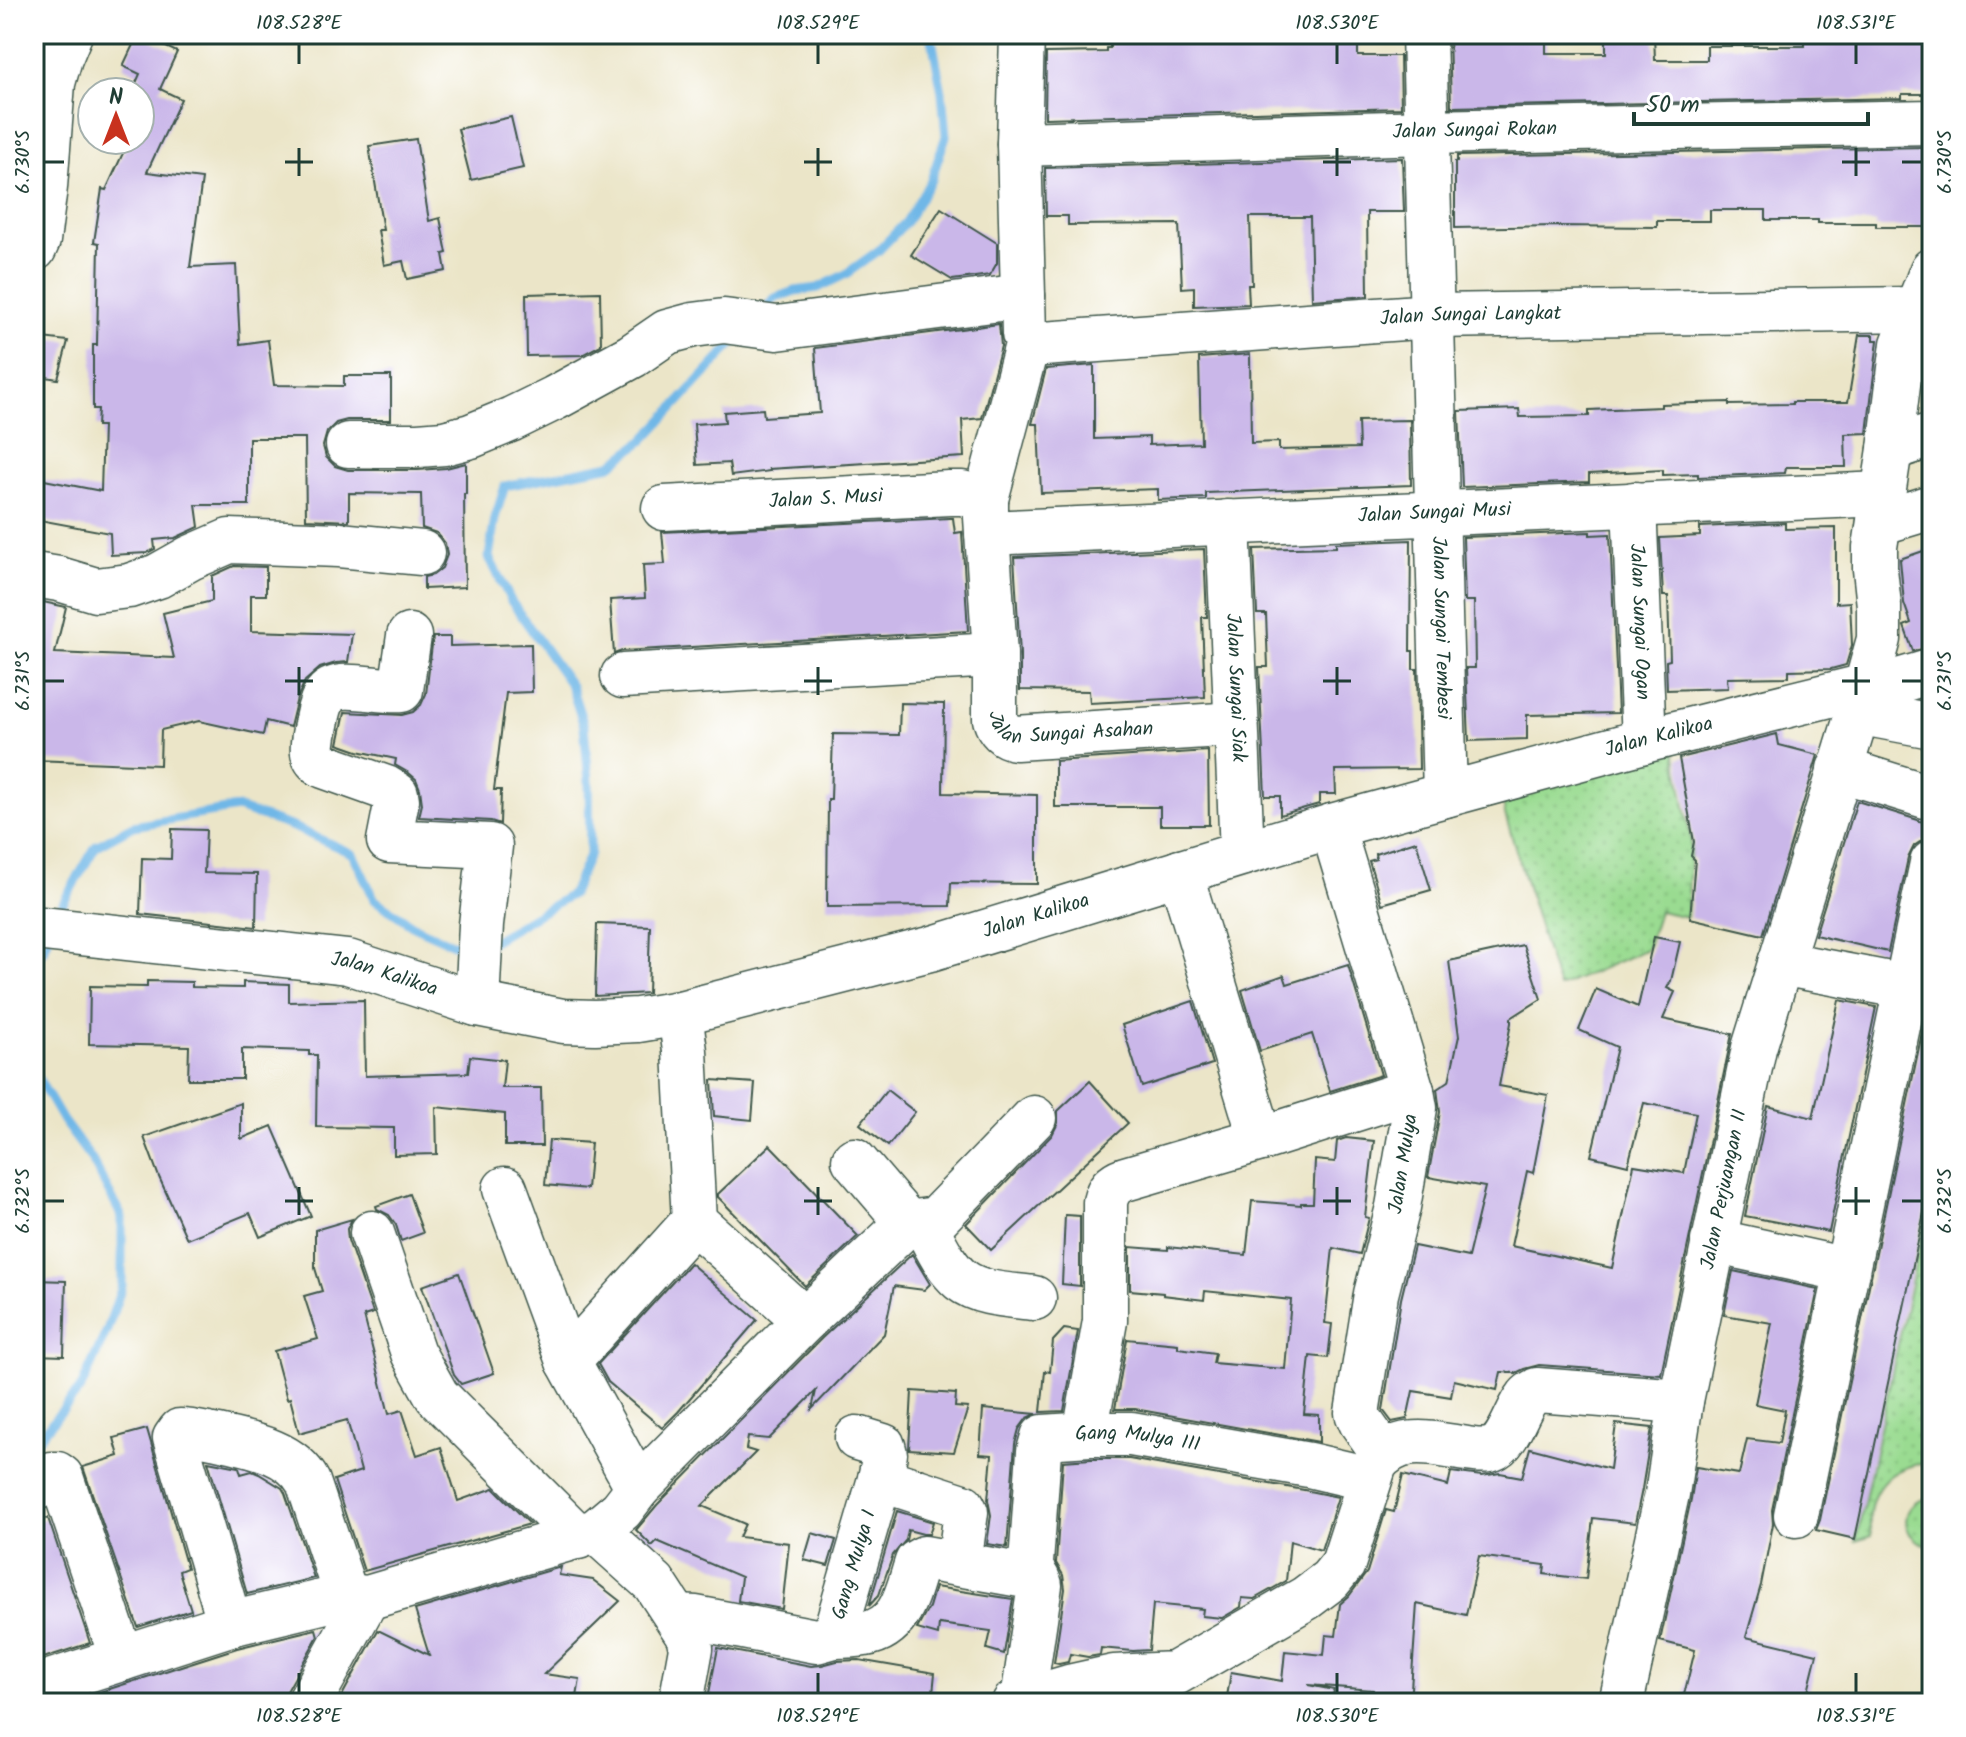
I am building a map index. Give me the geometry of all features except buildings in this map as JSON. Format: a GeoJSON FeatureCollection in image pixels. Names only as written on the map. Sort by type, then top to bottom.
{"type":"FeatureCollection","features":[{"type":"Feature","properties":{"kind":"street"},"geometry":{"type":"LineString","coordinates":[[34,249],[45,187],[53,83],[70,34]]}},
{"type":"Feature","properties":{"kind":"street"},"geometry":{"type":"LineString","coordinates":[[1022,34],[1019,144],[1024,334],[1028,341]]}},
{"type":"Feature","properties":{"kind":"street","name":"Jalan Sungai Tembesi"},"geometry":{"type":"LineString","coordinates":[[1424,34],[1445,795]]}},
{"type":"Feature","properties":{"kind":"street","name":"Jalan Sungai Rokan"},"geometry":{"type":"LineString","coordinates":[[1019,144],[1932,122]]}},
{"type":"Feature","properties":{"kind":"street"},"geometry":{"type":"LineString","coordinates":[[1932,270],[1903,344],[1875,547],[1879,639],[1862,699],[1932,726]]}},
{"type":"Feature","properties":{"kind":"street"},"geometry":{"type":"LineString","coordinates":[[348,445],[418,445],[471,436],[555,398],[632,356],[667,332],[693,325],[724,321],[777,328],[1023,296]]}},
{"type":"Feature","properties":{"kind":"street","name":"Jalan Sungai Langkat"},"geometry":{"type":"LineString","coordinates":[[1028,341],[1043,344],[1432,316],[1916,309]]}},
{"type":"Feature","properties":{"kind":"street","name":"Jalan Sungai Asahan"},"geometry":{"type":"LineString","coordinates":[[1028,341],[986,516],[997,725],[1013,738],[1236,724]]}},
{"type":"Feature","properties":{"kind":"street"},"geometry":{"type":"LineString","coordinates":[[1890,449],[1932,435]]}},
{"type":"Feature","properties":{"kind":"street","name":"Jalan S. Musi"},"geometry":{"type":"LineString","coordinates":[[664,508],[962,493],[986,516]]}},
{"type":"Feature","properties":{"kind":"street","name":"Jalan Sungai Musi"},"geometry":{"type":"LineString","coordinates":[[986,516],[1228,522],[1634,504],[1932,507]]}},
{"type":"Feature","properties":{"kind":"street","name":"Jalan Sungai Ogan"},"geometry":{"type":"LineString","coordinates":[[1634,504],[1644,741]]}},
{"type":"Feature","properties":{"kind":"street","name":"Jalan Sungai Siak"},"geometry":{"type":"LineString","coordinates":[[1228,522],[1242,853]]}},
{"type":"Feature","properties":{"kind":"street"},"geometry":{"type":"LineString","coordinates":[[34,575],[96,590],[129,586],[158,576],[229,541],[339,545],[422,553]]}},
{"type":"Feature","properties":{"kind":"street"},"geometry":{"type":"LineString","coordinates":[[409,636],[401,690],[336,687],[327,692],[312,755],[316,762],[324,766],[396,794],[389,841],[490,846],[477,1004]]}},
{"type":"Feature","properties":{"kind":"street"},"geometry":{"type":"LineString","coordinates":[[623,676],[995,655]]}},
{"type":"Feature","properties":{"kind":"street","name":"Jalan Kalikoa"},"geometry":{"type":"LineString","coordinates":[[34,928],[348,962],[477,1004],[530,1016],[584,1022],[638,1020],[680,1013],[930,949],[1332,826],[1644,741],[1862,699],[1895,682],[1932,671]]}},
{"type":"Feature","properties":{"kind":"street","name":"Jalan Perjuangan II"},"geometry":{"type":"LineString","coordinates":[[1621,1703],[1667,1494],[1681,1401],[1754,1048],[1862,699]]}},
{"type":"Feature","properties":{"kind":"street"},"geometry":{"type":"LineString","coordinates":[[1839,769],[1932,798]]}},
{"type":"Feature","properties":{"kind":"street","name":"Jalan Mulya"},"geometry":{"type":"LineString","coordinates":[[1332,826],[1415,1108],[1398,1207],[1376,1294],[1357,1413],[1376,1466]]}},
{"type":"Feature","properties":{"kind":"street"},"geometry":{"type":"LineString","coordinates":[[1796,1515],[1932,863]]}},
{"type":"Feature","properties":{"kind":"street"},"geometry":{"type":"LineString","coordinates":[[1180,872],[1261,1139]]}},
{"type":"Feature","properties":{"kind":"street"},"geometry":{"type":"LineString","coordinates":[[1783,951],[1909,976]]}},
{"type":"Feature","properties":{"kind":"street"},"geometry":{"type":"LineString","coordinates":[[568,1361],[694,1221],[685,1051],[680,1013]]}},
{"type":"Feature","properties":{"kind":"street"},"geometry":{"type":"LineString","coordinates":[[1085,1434],[1105,1321],[1105,1202],[1107,1193],[1117,1182],[1412,1091]]}},
{"type":"Feature","properties":{"kind":"street"},"geometry":{"type":"LineString","coordinates":[[34,1687],[230,1624],[356,1597],[587,1534],[621,1510],[638,1488],[805,1320],[916,1223],[936,1219],[1034,1118]]}},
{"type":"Feature","properties":{"kind":"street"},"geometry":{"type":"LineString","coordinates":[[854,1160],[916,1223],[962,1281],[991,1292],[1034,1298]]}},
{"type":"Feature","properties":{"kind":"street"},"geometry":{"type":"LineString","coordinates":[[505,1189],[568,1361],[638,1488]]}},
{"type":"Feature","properties":{"kind":"street"},"geometry":{"type":"LineString","coordinates":[[694,1221],[805,1320]]}},
{"type":"Feature","properties":{"kind":"street"},"geometry":{"type":"LineString","coordinates":[[372,1233],[413,1353],[437,1396],[587,1534],[654,1583],[677,1617],[688,1635],[691,1648],[681,1703]]}},
{"type":"Feature","properties":{"kind":"street"},"geometry":{"type":"LineString","coordinates":[[1713,1241],[1847,1270]]}},
{"type":"Feature","properties":{"kind":"street"},"geometry":{"type":"LineString","coordinates":[[834,1636],[869,1634],[890,1623],[901,1610],[917,1562],[924,1558],[1037,1578],[1040,1585],[1018,1701],[1114,1677],[1174,1674],[1306,1598],[1330,1580],[1343,1564],[1376,1466],[1398,1445],[1418,1443],[1493,1449],[1503,1441],[1527,1396],[1537,1390],[1681,1401]]}},
{"type":"Feature","properties":{"kind":"street"},"geometry":{"type":"LineString","coordinates":[[230,1624],[175,1438],[180,1431],[249,1444],[287,1459],[299,1468],[308,1482],[356,1597],[309,1703]]}},
{"type":"Feature","properties":{"kind":"street","name":"Gang Mulya III"},"geometry":{"type":"LineString","coordinates":[[1030,1577],[1039,1451],[1043,1437],[1131,1434],[1309,1465],[1376,1466]]}},
{"type":"Feature","properties":{"kind":"street","name":"Gang Mulya I"},"geometry":{"type":"LineString","coordinates":[[677,1617],[816,1641],[834,1636],[885,1454],[883,1446],[857,1438]]}},
{"type":"Feature","properties":{"kind":"street"},"geometry":{"type":"LineString","coordinates":[[34,1489],[52,1474],[61,1477],[122,1659]]}},
{"type":"Feature","properties":{"kind":"street"},"geometry":{"type":"LineString","coordinates":[[880,1479],[963,1506],[966,1512],[959,1564]]}},
{"type":"Feature","properties":{"kind":"green space"},"geometry":{"type":"Polygon","coordinates":[[[1674,744],[1691,840],[1687,917],[1659,911],[1647,949],[1559,987],[1503,801],[1674,744]]]}},
{"type":"Feature","properties":{"kind":"green space"},"geometry":{"type":"Polygon","coordinates":[[[1932,1186],[1932,1376],[1924,1384],[1922,1448],[1926,1454],[1932,1455],[1932,1463],[1903,1469],[1882,1483],[1871,1506],[1871,1536],[1856,1541],[1932,1186]]]}},
{"type":"Feature","properties":{"kind":"green space"},"geometry":{"type":"Polygon","coordinates":[[[1932,1498],[1932,1545],[1913,1537],[1906,1521],[1912,1505],[1932,1498]]]}},
{"type":"Feature","properties":{"kind":"waterway"},"geometry":{"type":"LineString","coordinates":[[760,313],[775,298],[818,288],[846,274],[878,251],[906,222],[931,180],[946,136],[942,92],[931,34]]}},
{"type":"Feature","properties":{"kind":"waterway"},"geometry":{"type":"LineString","coordinates":[[491,942],[572,894],[590,853],[584,726],[571,686],[511,601],[489,557],[495,518],[505,486],[611,465],[644,440],[740,336]]}},
{"type":"Feature","properties":{"kind":"waterway"},"geometry":{"type":"LineString","coordinates":[[56,919],[96,846],[133,826],[237,808],[293,827],[353,854],[375,900],[415,927],[460,947],[469,946]]}},
{"type":"Feature","properties":{"kind":"waterway"},"geometry":{"type":"LineString","coordinates":[[34,960],[48,940]]}},
{"type":"Feature","properties":{"kind":"waterway"},"geometry":{"type":"LineString","coordinates":[[34,1071],[63,1121],[92,1160],[122,1217],[122,1286],[107,1330],[81,1388],[34,1444]]}}]}
